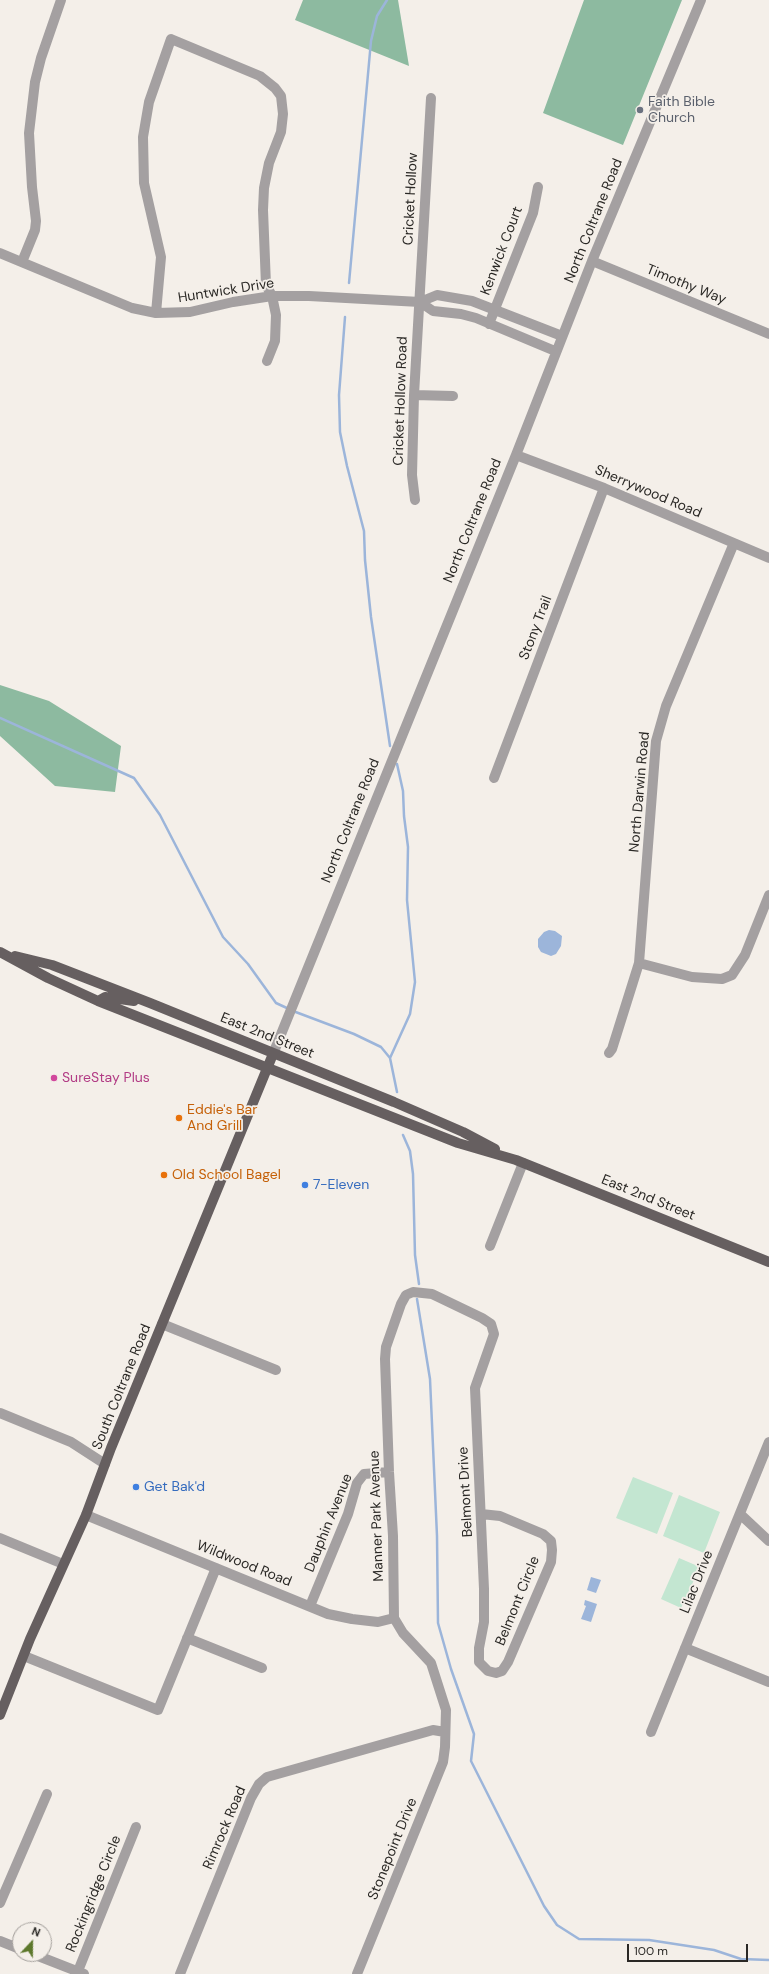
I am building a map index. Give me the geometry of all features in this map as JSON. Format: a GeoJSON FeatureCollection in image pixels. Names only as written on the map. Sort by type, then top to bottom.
{"type":"FeatureCollection","features":[{"type":"Feature","properties":{"kind":"main road","name":"East 2nd Street"},"geometry":{"type":"LineString","coordinates":[[1,952],[48,978],[98,1001],[458,1143],[519,1162],[769,1262]]}},
{"type":"Feature","properties":{"kind":"main road","name":"East 2nd Street"},"geometry":{"type":"LineString","coordinates":[[1,952],[52,965],[150,1003],[408,1108],[463,1132],[519,1162]]}},
{"type":"Feature","properties":{"kind":"main road"},"geometry":{"type":"LineString","coordinates":[[98,1001],[105,997],[150,1003]]}},
{"type":"Feature","properties":{"kind":"main road","name":"South Coltrane Road"},"geometry":{"type":"LineString","coordinates":[[0,1715],[63,1564],[86,1515],[105,1464],[273,1054]]}},
{"type":"Feature","properties":{"kind":"street"},"geometry":{"type":"LineString","coordinates":[[22,262],[35,230],[36,221],[32,187],[29,133],[35,82],[41,58],[61,0]]}},
{"type":"Feature","properties":{"kind":"street","name":"North Coltrane Road"},"geometry":{"type":"LineString","coordinates":[[273,1054],[299,986],[516,455],[555,352],[701,0]]}},
{"type":"Feature","properties":{"kind":"street"},"geometry":{"type":"LineString","coordinates":[[156,313],[161,257],[144,183],[143,137],[149,102],[171,39],[260,76],[275,88],[281,96],[283,114],[281,132],[269,163],[264,188],[263,210],[266,285],[272,296],[276,315],[275,342],[267,361]]}},
{"type":"Feature","properties":{"kind":"street","name":"Cricket Hollow"},"geometry":{"type":"LineString","coordinates":[[420,302],[432,98]]}},
{"type":"Feature","properties":{"kind":"street","name":"Kenwick Court"},"geometry":{"type":"LineString","coordinates":[[489,324],[533,213],[538,187]]}},
{"type":"Feature","properties":{"kind":"street","name":"Huntwick Drive"},"geometry":{"type":"LineString","coordinates":[[0,253],[132,308],[156,313],[190,312],[239,301],[272,296],[310,296],[420,302],[437,295],[472,301],[562,336]]}},
{"type":"Feature","properties":{"kind":"street","name":"Timothy Way"},"geometry":{"type":"LineString","coordinates":[[592,261],[769,334]]}},
{"type":"Feature","properties":{"kind":"street","name":"Huntwick Drive"},"geometry":{"type":"LineString","coordinates":[[420,302],[433,311],[461,314],[489,324],[555,352]]}},
{"type":"Feature","properties":{"kind":"street","name":"Cricket Hollow Road"},"geometry":{"type":"LineString","coordinates":[[415,500],[412,475],[414,395],[420,302]]}},
{"type":"Feature","properties":{"kind":"street"},"geometry":{"type":"LineString","coordinates":[[414,395],[453,396]]}},
{"type":"Feature","properties":{"kind":"street","name":"Sherrywood Road"},"geometry":{"type":"LineString","coordinates":[[516,455],[604,488],[769,558]]}},
{"type":"Feature","properties":{"kind":"street","name":"Stony Trail"},"geometry":{"type":"LineString","coordinates":[[494,778],[604,488]]}},
{"type":"Feature","properties":{"kind":"street","name":"North Darwin Road"},"geometry":{"type":"LineString","coordinates":[[609,1053],[614,1042],[639,963],[656,741],[666,706],[734,543]]}},
{"type":"Feature","properties":{"kind":"street"},"geometry":{"type":"LineString","coordinates":[[639,963],[692,977],[722,978],[732,975],[745,955],[769,895]]}},
{"type":"Feature","properties":{"kind":"street"},"geometry":{"type":"LineString","coordinates":[[490,1246],[519,1162]]}},
{"type":"Feature","properties":{"kind":"street","name":"Manner Park Avenue"},"geometry":{"type":"LineString","coordinates":[[394,1618],[393,1536],[389,1472],[386,1347],[401,1304],[406,1295],[413,1292],[432,1294],[482,1318],[491,1324]]}},
{"type":"Feature","properties":{"kind":"street"},"geometry":{"type":"LineString","coordinates":[[162,1324],[276,1370]]}},
{"type":"Feature","properties":{"kind":"street","name":"Belmont Drive"},"geometry":{"type":"LineString","coordinates":[[479,1662],[479,1648],[482,1637],[484,1609],[475,1388],[493,1340],[494,1334],[491,1324]]}},
{"type":"Feature","properties":{"kind":"street"},"geometry":{"type":"LineString","coordinates":[[0,1413],[71,1442],[105,1464]]}},
{"type":"Feature","properties":{"kind":"street","name":"Lilac Drive"},"geometry":{"type":"LineString","coordinates":[[651,1732],[769,1442]]}},
{"type":"Feature","properties":{"kind":"street","name":"Dauphin Avenue"},"geometry":{"type":"LineString","coordinates":[[310,1606],[348,1514],[357,1483],[364,1474],[389,1472]]}},
{"type":"Feature","properties":{"kind":"street","name":"Belmont Circle"},"geometry":{"type":"LineString","coordinates":[[479,1662],[488,1671],[496,1673],[502,1671],[508,1662],[551,1562],[552,1550],[551,1542],[543,1534],[500,1516],[481,1514]]}},
{"type":"Feature","properties":{"kind":"street"},"geometry":{"type":"LineString","coordinates":[[740,1514],[769,1541]]}},
{"type":"Feature","properties":{"kind":"street","name":"Wildwood Road"},"geometry":{"type":"LineString","coordinates":[[86,1515],[339,1617],[378,1622],[394,1618]]}},
{"type":"Feature","properties":{"kind":"street"},"geometry":{"type":"LineString","coordinates":[[0,1538],[63,1564]]}},
{"type":"Feature","properties":{"kind":"street"},"geometry":{"type":"LineString","coordinates":[[24,1656],[158,1710],[216,1568]]}},
{"type":"Feature","properties":{"kind":"street"},"geometry":{"type":"LineString","coordinates":[[394,1618],[403,1633],[431,1664],[446,1710],[447,1722],[445,1732]]}},
{"type":"Feature","properties":{"kind":"street"},"geometry":{"type":"LineString","coordinates":[[187,1638],[262,1668]]}},
{"type":"Feature","properties":{"kind":"street"},"geometry":{"type":"LineString","coordinates":[[685,1648],[769,1682]]}},
{"type":"Feature","properties":{"kind":"street","name":"Rimrock Road"},"geometry":{"type":"LineString","coordinates":[[180,1974],[251,1798],[260,1784],[267,1777],[433,1730],[445,1732]]}},
{"type":"Feature","properties":{"kind":"street","name":"Stonepoint Drive"},"geometry":{"type":"LineString","coordinates":[[357,1974],[443,1762],[445,1732]]}},
{"type":"Feature","properties":{"kind":"street"},"geometry":{"type":"LineString","coordinates":[[0,1903],[47,1794]]}},
{"type":"Feature","properties":{"kind":"street","name":"Rockingridge Circle"},"geometry":{"type":"LineString","coordinates":[[81,1973],[136,1827]]}},
{"type":"Feature","properties":{"kind":"street"},"geometry":{"type":"LineString","coordinates":[[0,1941],[12,1946]]}},
{"type":"Feature","properties":{"kind":"street"},"geometry":{"type":"LineString","coordinates":[[52,1962],[81,1973]]}},
{"type":"Feature","properties":{"kind":"green space"},"geometry":{"type":"Polygon","coordinates":[[[303,0],[398,0],[409,66],[295,20],[303,0]]]}},
{"type":"Feature","properties":{"kind":"green space"},"geometry":{"type":"Polygon","coordinates":[[[584,0],[682,0],[623,145],[543,113],[584,0]]]}},
{"type":"Feature","properties":{"kind":"green space"},"geometry":{"type":"Polygon","coordinates":[[[0,685],[49,701],[121,746],[115,792],[55,786],[0,736],[0,685]]]}},
{"type":"Feature","properties":{"kind":"green space"},"geometry":{"type":"Polygon","coordinates":[[[633,1477],[673,1493],[657,1534],[616,1518],[633,1477]]]}},
{"type":"Feature","properties":{"kind":"green space"},"geometry":{"type":"Polygon","coordinates":[[[679,1495],[720,1512],[704,1553],[663,1536],[679,1495]]]}},
{"type":"Feature","properties":{"kind":"green space"},"geometry":{"type":"Polygon","coordinates":[[[679,1558],[700,1567],[681,1608],[661,1599],[679,1558]]]}},
{"type":"Feature","properties":{"kind":"water"},"geometry":{"type":"Polygon","coordinates":[[[549,930],[555,931],[562,936],[561,946],[556,954],[551,956],[541,952],[538,947],[538,939],[544,932],[549,930]]]}},
{"type":"Feature","properties":{"kind":"water"},"geometry":{"type":"Polygon","coordinates":[[[591,1577],[601,1580],[596,1593],[587,1590],[591,1577]]]}},
{"type":"Feature","properties":{"kind":"water"},"geometry":{"type":"Polygon","coordinates":[[[585,1600],[597,1604],[591,1622],[581,1619],[586,1606],[584,1605],[585,1600]]]}},
{"type":"Feature","properties":{"kind":"waterway"},"geometry":{"type":"LineString","coordinates":[[349,283],[371,41],[377,16],[387,0]]}},
{"type":"Feature","properties":{"kind":"waterway"},"geometry":{"type":"LineString","coordinates":[[345,317],[339,395],[340,432],[347,466],[364,531],[365,560],[371,617],[390,746]]}},
{"type":"Feature","properties":{"kind":"waterway"},"geometry":{"type":"LineString","coordinates":[[0,718],[134,778],[160,815],[223,937],[248,964],[276,1003],[289,1009]]}},
{"type":"Feature","properties":{"kind":"waterway"},"geometry":{"type":"LineString","coordinates":[[390,1058],[410,1014],[415,982],[407,900],[408,847],[404,816],[403,791],[397,764]]}},
{"type":"Feature","properties":{"kind":"waterway"},"geometry":{"type":"LineString","coordinates":[[293,1011],[354,1034],[381,1047],[390,1058],[397,1092]]}},
{"type":"Feature","properties":{"kind":"waterway"},"geometry":{"type":"LineString","coordinates":[[403,1135],[410,1151],[413,1174],[415,1255],[419,1284]]}},
{"type":"Feature","properties":{"kind":"waterway"},"geometry":{"type":"LineString","coordinates":[[417,1299],[430,1379],[437,1536],[438,1623],[451,1669],[474,1734],[471,1761],[544,1906],[557,1925],[579,1939],[649,1940],[714,1950],[741,1959],[769,1960]]}},
{"type":"Feature","properties":{"kind":"place","name":"Faith Bible Church"},"geometry":{"type":"Point","coordinates":[640,110]}},
{"type":"Feature","properties":{"kind":"place","name":"SureStay Plus"},"geometry":{"type":"Point","coordinates":[54,1078]}},
{"type":"Feature","properties":{"kind":"place","name":"Eddie's Bar And Grill"},"geometry":{"type":"Point","coordinates":[179,1118]}},
{"type":"Feature","properties":{"kind":"place","name":"Old School Bagel"},"geometry":{"type":"Point","coordinates":[164,1175]}},
{"type":"Feature","properties":{"kind":"place","name":"7-Eleven"},"geometry":{"type":"Point","coordinates":[305,1185]}},
{"type":"Feature","properties":{"kind":"place","name":"Get Bak'd"},"geometry":{"type":"Point","coordinates":[136,1487]}}]}
